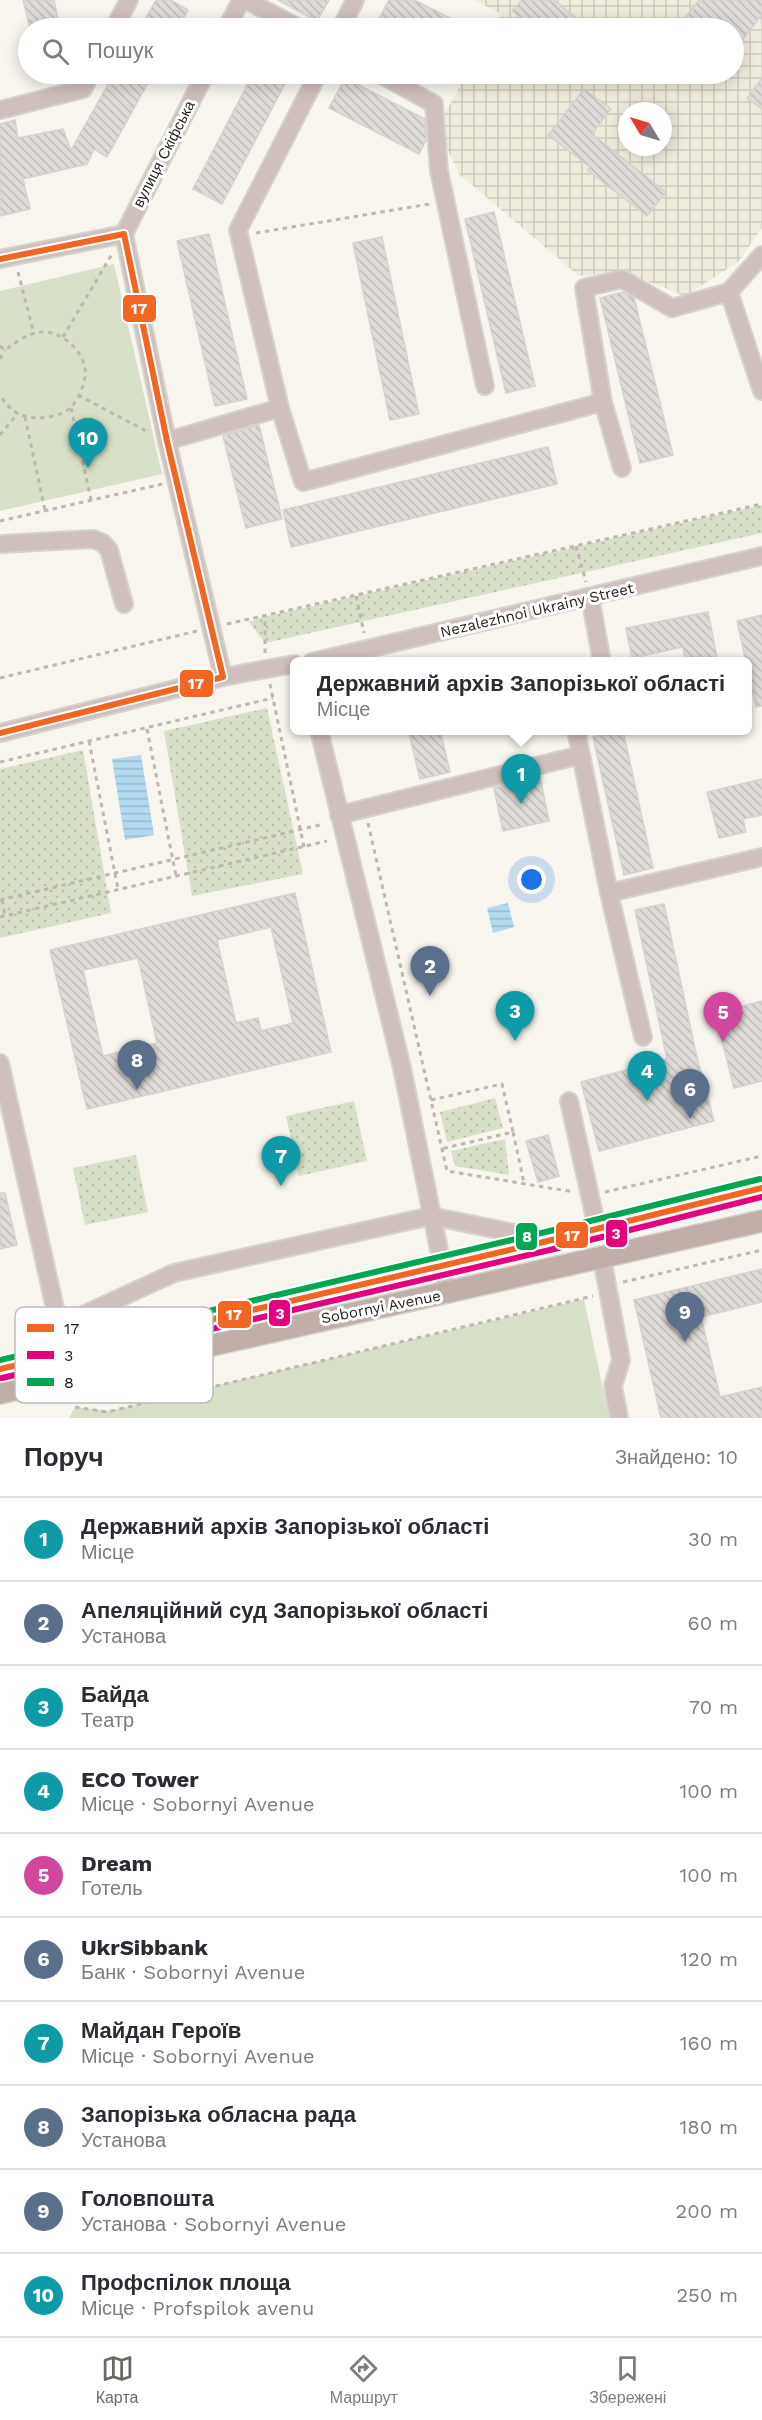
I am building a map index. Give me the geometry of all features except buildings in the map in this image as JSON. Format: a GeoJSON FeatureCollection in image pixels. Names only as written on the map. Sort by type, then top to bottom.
{"type":"FeatureCollection","features":[{"type":"Feature","properties":{"kind":"main road","name":"Sobornyi Avenue"},"geometry":{"type":"LineString","coordinates":[[213,1318],[552,1240],[762,1188]]}},
{"type":"Feature","properties":{"kind":"main road","name":"Sobornyi Avenue"},"geometry":{"type":"LineString","coordinates":[[213,1344],[355,1311],[448,1294],[762,1221]]}},
{"type":"Feature","properties":{"kind":"main road"},"geometry":{"type":"LineString","coordinates":[[597,1228],[602,1258]]}},
{"type":"Feature","properties":{"kind":"main road","name":"Sobornyi Avenue"},"geometry":{"type":"LineString","coordinates":[[0,1370],[15,1367]]}},
{"type":"Feature","properties":{"kind":"main road","name":"Sobornyi Avenue"},"geometry":{"type":"LineString","coordinates":[[0,1393],[15,1390]]}},
{"type":"Feature","properties":{"kind":"street"},"geometry":{"type":"LineString","coordinates":[[119,18],[129,0]]}},
{"type":"Feature","properties":{"kind":"street"},"geometry":{"type":"LineString","coordinates":[[232,18],[241,0]]}},
{"type":"Feature","properties":{"kind":"street"},"geometry":{"type":"LineString","coordinates":[[246,0],[280,18]]}},
{"type":"Feature","properties":{"kind":"street"},"geometry":{"type":"LineString","coordinates":[[346,18],[355,0]]}},
{"type":"Feature","properties":{"kind":"street"},"geometry":{"type":"LineString","coordinates":[[0,110],[83,89],[86,84]]}},
{"type":"Feature","properties":{"kind":"street","name":"вулиця Скіфська"},"geometry":{"type":"LineString","coordinates":[[124,234],[200,84]]}},
{"type":"Feature","properties":{"kind":"street"},"geometry":{"type":"LineString","coordinates":[[313,84],[238,230],[279,408],[303,483],[603,402]]}},
{"type":"Feature","properties":{"kind":"street"},"geometry":{"type":"LineString","coordinates":[[398,84],[434,104],[439,171],[485,386]]}},
{"type":"Feature","properties":{"kind":"street"},"geometry":{"type":"LineString","coordinates":[[7,258],[124,234],[167,441],[223,677]]}},
{"type":"Feature","properties":{"kind":"street"},"geometry":{"type":"LineString","coordinates":[[621,468],[603,402],[584,288],[622,279],[672,308],[729,292],[762,255]]}},
{"type":"Feature","properties":{"kind":"street"},"geometry":{"type":"LineString","coordinates":[[729,292],[762,391]]}},
{"type":"Feature","properties":{"kind":"street"},"geometry":{"type":"LineString","coordinates":[[167,441],[279,408]]}},
{"type":"Feature","properties":{"kind":"street"},"geometry":{"type":"LineString","coordinates":[[0,544],[93,539],[103,543],[109,550],[124,604]]}},
{"type":"Feature","properties":{"kind":"street","name":"Nezalezhnoi Ukrainy Street"},"geometry":{"type":"LineString","coordinates":[[335,657],[762,556]]}},
{"type":"Feature","properties":{"kind":"street"},"geometry":{"type":"LineString","coordinates":[[590,597],[601,657]]}},
{"type":"Feature","properties":{"kind":"street"},"geometry":{"type":"LineString","coordinates":[[1,728],[223,677],[290,665]]}},
{"type":"Feature","properties":{"kind":"street"},"geometry":{"type":"LineString","coordinates":[[320,735],[402,1068],[448,1294]]}},
{"type":"Feature","properties":{"kind":"street"},"geometry":{"type":"LineString","coordinates":[[577,735],[609,893],[643,1037]]}},
{"type":"Feature","properties":{"kind":"street"},"geometry":{"type":"LineString","coordinates":[[339,815],[581,755]]}},
{"type":"Feature","properties":{"kind":"street"},"geometry":{"type":"LineString","coordinates":[[609,893],[762,857]]}},
{"type":"Feature","properties":{"kind":"street"},"geometry":{"type":"LineString","coordinates":[[0,1063],[55,1307]]}},
{"type":"Feature","properties":{"kind":"street"},"geometry":{"type":"LineString","coordinates":[[569,1101],[597,1228]]}},
{"type":"Feature","properties":{"kind":"street"},"geometry":{"type":"LineString","coordinates":[[100,1307],[174,1273],[431,1216],[552,1240]]}},
{"type":"Feature","properties":{"kind":"street"},"geometry":{"type":"LineString","coordinates":[[602,1258],[621,1360],[613,1386],[618,1418]]}},
{"type":"Feature","properties":{"kind":"path"},"geometry":{"type":"LineString","coordinates":[[239,236],[445,201]]}},
{"type":"Feature","properties":{"kind":"path"},"geometry":{"type":"LineString","coordinates":[[63,337],[124,234]]}},
{"type":"Feature","properties":{"kind":"path"},"geometry":{"type":"LineString","coordinates":[[7,258],[34,334]]}},
{"type":"Feature","properties":{"kind":"path"},"geometry":{"type":"LineString","coordinates":[[0,358],[5,350],[24,337],[43,332],[63,337],[78,351],[85,369],[82,387],[71,408],[48,418],[25,417],[8,407],[0,395]]}},
{"type":"Feature","properties":{"kind":"path"},"geometry":{"type":"LineString","coordinates":[[0,346],[5,350]]}},
{"type":"Feature","properties":{"kind":"path"},"geometry":{"type":"LineString","coordinates":[[78,395],[167,441]]}},
{"type":"Feature","properties":{"kind":"path"},"geometry":{"type":"LineString","coordinates":[[71,408],[91,500]]}},
{"type":"Feature","properties":{"kind":"path"},"geometry":{"type":"LineString","coordinates":[[0,435],[18,413]]}},
{"type":"Feature","properties":{"kind":"path"},"geometry":{"type":"LineString","coordinates":[[25,417],[45,510]]}},
{"type":"Feature","properties":{"kind":"path"},"geometry":{"type":"LineString","coordinates":[[0,521],[177,481]]}},
{"type":"Feature","properties":{"kind":"path"},"geometry":{"type":"LineString","coordinates":[[0,678],[212,627],[762,504]]}},
{"type":"Feature","properties":{"kind":"path"},"geometry":{"type":"LineString","coordinates":[[576,546],[590,597]]}},
{"type":"Feature","properties":{"kind":"path"},"geometry":{"type":"LineString","coordinates":[[356,596],[368,650]]}},
{"type":"Feature","properties":{"kind":"path"},"geometry":{"type":"LineString","coordinates":[[265,616],[264,651],[304,847]]}},
{"type":"Feature","properties":{"kind":"path"},"geometry":{"type":"LineString","coordinates":[[0,762],[273,698]]}},
{"type":"Feature","properties":{"kind":"path"},"geometry":{"type":"LineString","coordinates":[[147,729],[176,876]]}},
{"type":"Feature","properties":{"kind":"path"},"geometry":{"type":"LineString","coordinates":[[89,741],[118,890]]}},
{"type":"Feature","properties":{"kind":"path"},"geometry":{"type":"LineString","coordinates":[[364,808],[447,1171],[589,1195]]}},
{"type":"Feature","properties":{"kind":"path"},"geometry":{"type":"LineString","coordinates":[[5,916],[1,900],[324,824]]}},
{"type":"Feature","properties":{"kind":"path"},"geometry":{"type":"LineString","coordinates":[[0,917],[327,841]]}},
{"type":"Feature","properties":{"kind":"path"},"geometry":{"type":"LineString","coordinates":[[431,1100],[502,1084],[524,1184]]}},
{"type":"Feature","properties":{"kind":"path"},"geometry":{"type":"LineString","coordinates":[[441,1149],[513,1132]]}},
{"type":"Feature","properties":{"kind":"path"},"geometry":{"type":"LineString","coordinates":[[213,1386],[591,1297],[616,1284],[762,1250]]}},
{"type":"Feature","properties":{"kind":"path"},"geometry":{"type":"LineString","coordinates":[[75,1407],[109,1411],[143,1403]]}},
{"type":"Feature","properties":{"kind":"shaded area"},"geometry":{"type":"Polygon","coordinates":[[[474,0],[762,0],[762,228],[738,262],[685,296],[624,272],[579,276],[459,174],[446,146],[445,113],[461,84],[744,84],[744,18],[499,18],[501,14],[474,0]]]}},
{"type":"Feature","properties":{"kind":"green space"},"geometry":{"type":"Polygon","coordinates":[[[114,264],[162,474],[0,511],[0,291],[114,264]]]}},
{"type":"Feature","properties":{"kind":"green space"},"geometry":{"type":"Polygon","coordinates":[[[762,505],[762,533],[265,643],[249,622],[259,618],[762,505]]]}},
{"type":"Feature","properties":{"kind":"green space"},"geometry":{"type":"Polygon","coordinates":[[[267,708],[303,874],[192,896],[164,731],[267,708]]]}},
{"type":"Feature","properties":{"kind":"green space"},"geometry":{"type":"Polygon","coordinates":[[[83,750],[111,913],[0,938],[0,769],[83,750]]]}},
{"type":"Feature","properties":{"kind":"green space"},"geometry":{"type":"Polygon","coordinates":[[[495,1098],[503,1128],[447,1142],[440,1112],[495,1098]]]}},
{"type":"Feature","properties":{"kind":"green space"},"geometry":{"type":"Polygon","coordinates":[[[354,1101],[367,1161],[299,1176],[286,1116],[354,1101]]]}},
{"type":"Feature","properties":{"kind":"green space"},"geometry":{"type":"Polygon","coordinates":[[[505,1139],[509,1175],[455,1166],[451,1151],[505,1139]]]}},
{"type":"Feature","properties":{"kind":"green space"},"geometry":{"type":"Polygon","coordinates":[[[136,1155],[148,1212],[85,1225],[73,1168],[136,1155]]]}},
{"type":"Feature","properties":{"kind":"green space"},"geometry":{"type":"Polygon","coordinates":[[[584,1299],[609,1418],[69,1418],[75,1407],[109,1411],[143,1403],[213,1403],[213,1386],[584,1299]]]}},
{"type":"Feature","properties":{"kind":"water"},"geometry":{"type":"Polygon","coordinates":[[[141,755],[154,835],[125,840],[112,759],[141,755]]]}},
{"type":"Feature","properties":{"kind":"water"},"geometry":{"type":"Polygon","coordinates":[[[508,903],[514,927],[493,933],[487,908],[508,903]]]}},
{"type":"Feature","properties":{"kind":"transit line","name":"17"},"geometry":{"type":"LineString","coordinates":[[0,259],[124,234],[167,441],[223,677],[0,733]]}},
{"type":"Feature","properties":{"kind":"transit line","name":"8"},"geometry":{"type":"LineString","coordinates":[[213,1310],[760,1179]]}},
{"type":"Feature","properties":{"kind":"transit line","name":"17"},"geometry":{"type":"LineString","coordinates":[[213,1319],[762,1188]]}},
{"type":"Feature","properties":{"kind":"transit line","name":"3"},"geometry":{"type":"LineString","coordinates":[[213,1329],[554,1249],[762,1197]]}},
{"type":"Feature","properties":{"kind":"transit line","name":"8"},"geometry":{"type":"LineString","coordinates":[[0,1360],[15,1356]]}},
{"type":"Feature","properties":{"kind":"transit line","name":"17"},"geometry":{"type":"LineString","coordinates":[[0,1369],[15,1365]]}},
{"type":"Feature","properties":{"kind":"transit line","name":"3"},"geometry":{"type":"LineString","coordinates":[[2,1378],[15,1375]]}},
{"type":"Feature","properties":{"kind":"place","name":"Профспілок площа"},"geometry":{"type":"Point","coordinates":[88,468]}},
{"type":"Feature","properties":{"kind":"place","name":"Державний архів Запорізької області"},"geometry":{"type":"Point","coordinates":[521,804]}},
{"type":"Feature","properties":{"kind":"place","name":"Апеляційний суд Запорізької області"},"geometry":{"type":"Point","coordinates":[430,996]}},
{"type":"Feature","properties":{"kind":"place","name":"Байда"},"geometry":{"type":"Point","coordinates":[515,1041]}},
{"type":"Feature","properties":{"kind":"place","name":"Dream"},"geometry":{"type":"Point","coordinates":[723,1042]}},
{"type":"Feature","properties":{"kind":"place","name":"Запорізька обласна рада"},"geometry":{"type":"Point","coordinates":[137,1090]}},
{"type":"Feature","properties":{"kind":"place","name":"ECO Tower"},"geometry":{"type":"Point","coordinates":[647,1101]}},
{"type":"Feature","properties":{"kind":"place","name":"UkrSibbank"},"geometry":{"type":"Point","coordinates":[690,1119]}},
{"type":"Feature","properties":{"kind":"place","name":"Майдан Героїв"},"geometry":{"type":"Point","coordinates":[281,1186]}},
{"type":"Feature","properties":{"kind":"place","name":"Головпошта"},"geometry":{"type":"Point","coordinates":[685,1342]}}]}
